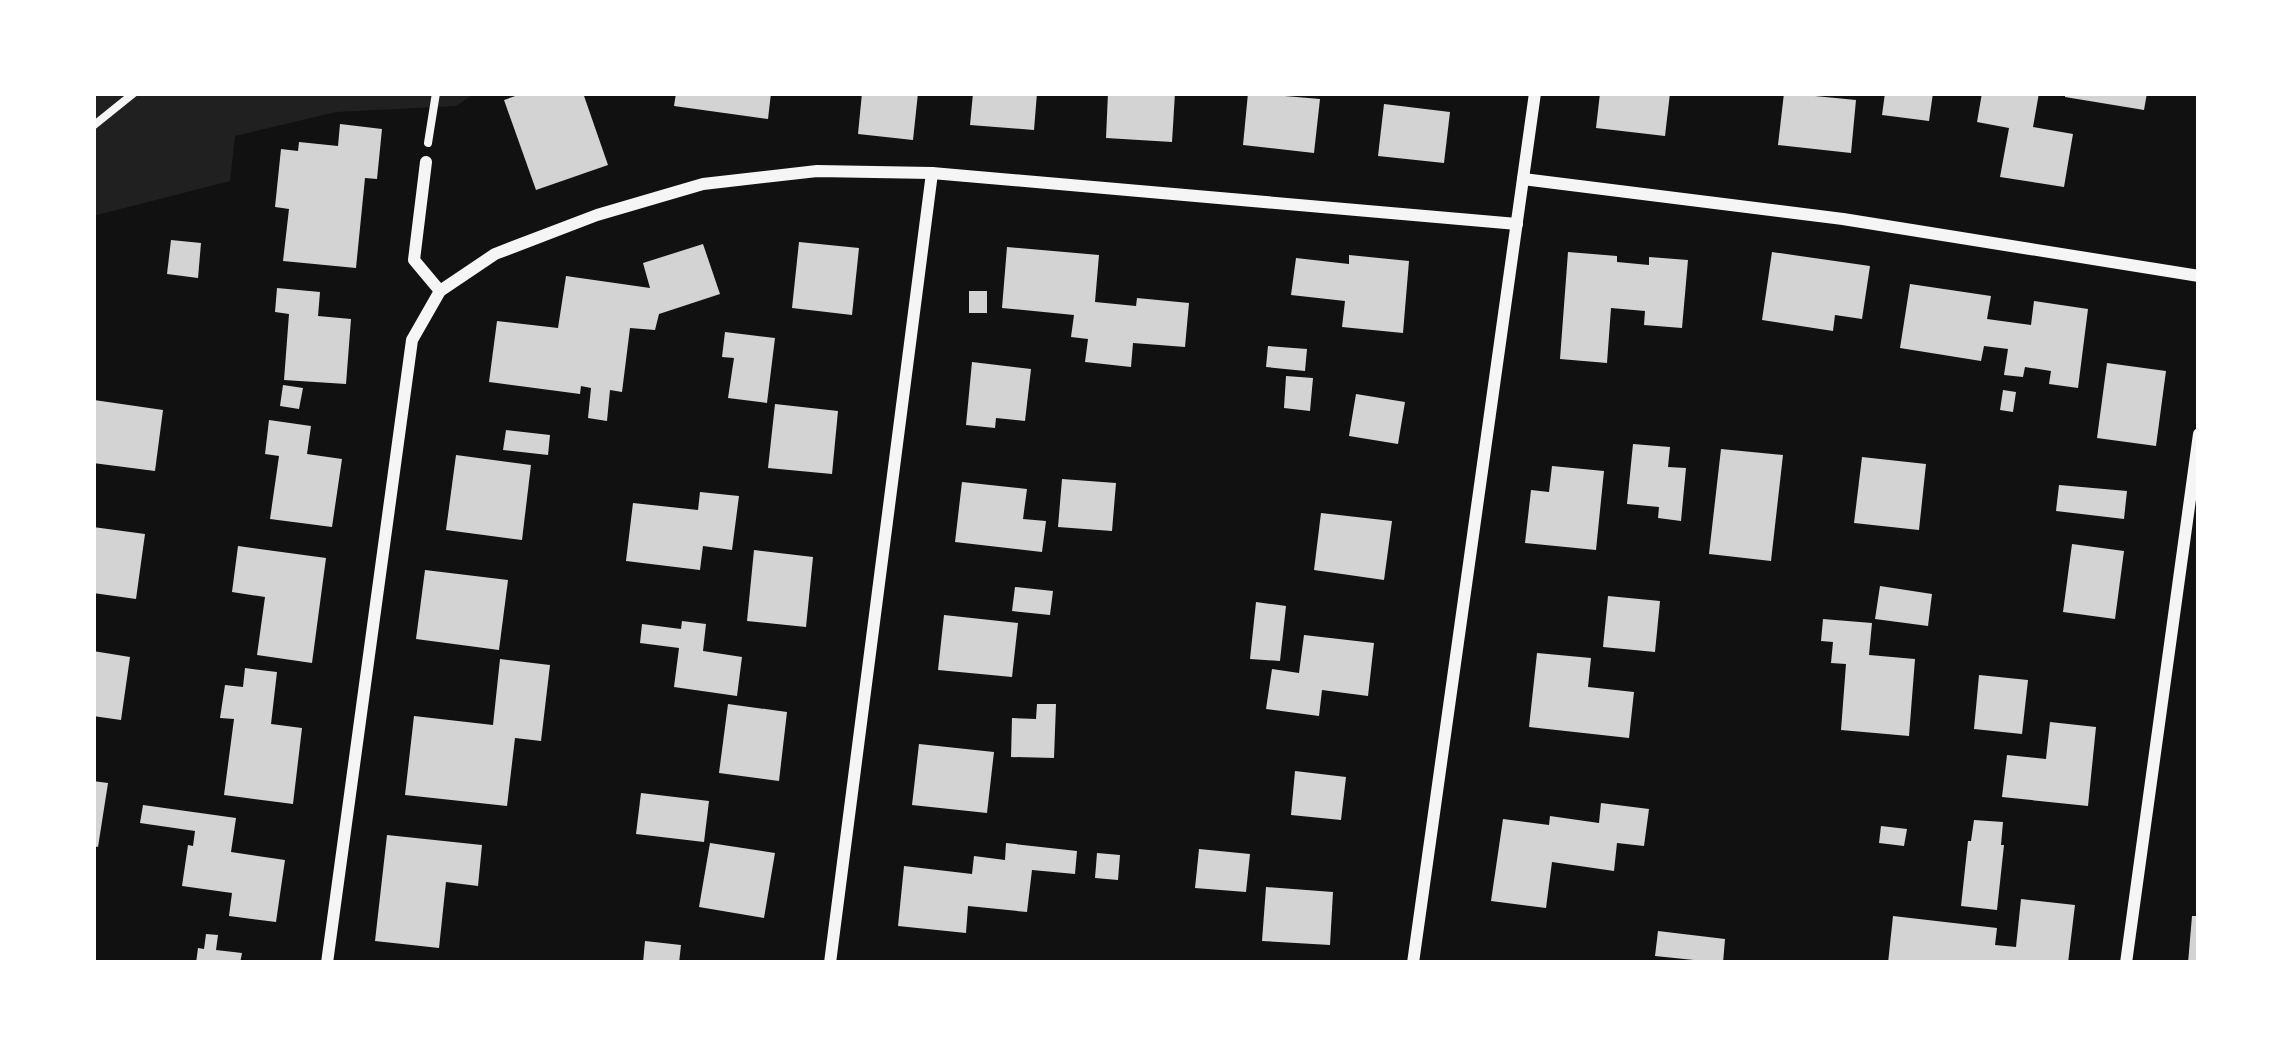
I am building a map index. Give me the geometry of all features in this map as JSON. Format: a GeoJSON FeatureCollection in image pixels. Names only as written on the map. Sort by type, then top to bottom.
{"type":"FeatureCollection","features":[{"type":"Feature","properties":{"kind":"street"},"geometry":{"type":"LineString","coordinates":[[1413,963],[1535,93]]}},
{"type":"Feature","properties":{"kind":"street"},"geometry":{"type":"LineString","coordinates":[[426,162],[414,260],[440,291]]}},
{"type":"Feature","properties":{"kind":"street"},"geometry":{"type":"LineString","coordinates":[[327,963],[412,340],[440,291],[495,254],[597,215],[703,184],[817,171],[932,173],[1516,224]]}},
{"type":"Feature","properties":{"kind":"street"},"geometry":{"type":"LineString","coordinates":[[830,963],[932,173]]}},
{"type":"Feature","properties":{"kind":"street"},"geometry":{"type":"LineString","coordinates":[[1523,178],[1844,220],[2199,276]]}},
{"type":"Feature","properties":{"kind":"street"},"geometry":{"type":"LineString","coordinates":[[2126,963],[2199,434]]}},
{"type":"Feature","properties":{"kind":"path"},"geometry":{"type":"LineString","coordinates":[[93,126],[134,93]]}},
{"type":"Feature","properties":{"kind":"path"},"geometry":{"type":"LineString","coordinates":[[426,162],[436,93]]}},
{"type":"Feature","properties":{"kind":"shaded area"},"geometry":{"type":"Polygon","coordinates":[[[93,93],[475,93],[456,106],[336,112],[235,136],[230,181],[93,216],[93,93]]]}},
{"type":"Feature","properties":{"kind":"building"},"geometry":{"type":"Polygon","coordinates":[[[524,93],[583,93],[608,165],[536,190],[504,100],[524,93]]]}},
{"type":"Feature","properties":{"kind":"building"},"geometry":{"type":"Polygon","coordinates":[[[676,93],[771,93],[768,119],[674,106],[676,93]]]}},
{"type":"Feature","properties":{"kind":"building"},"geometry":{"type":"Polygon","coordinates":[[[862,93],[918,93],[913,140],[858,134],[862,93]]]}},
{"type":"Feature","properties":{"kind":"building"},"geometry":{"type":"Polygon","coordinates":[[[973,93],[1037,93],[1034,130],[970,125],[973,93]]]}},
{"type":"Feature","properties":{"kind":"building"},"geometry":{"type":"Polygon","coordinates":[[[1108,93],[1175,93],[1172,142],[1106,138],[1108,93]]]}},
{"type":"Feature","properties":{"kind":"building"},"geometry":{"type":"Polygon","coordinates":[[[1248,93],[1320,99],[1314,153],[1243,145],[1248,93]]]}},
{"type":"Feature","properties":{"kind":"building"},"geometry":{"type":"Polygon","coordinates":[[[1600,93],[1670,93],[1665,136],[1596,128],[1600,93]]]}},
{"type":"Feature","properties":{"kind":"building"},"geometry":{"type":"Polygon","coordinates":[[[1784,93],[1856,100],[1851,153],[1778,145],[1784,93]]]}},
{"type":"Feature","properties":{"kind":"building"},"geometry":{"type":"Polygon","coordinates":[[[1885,93],[1933,93],[1929,121],[1882,115],[1885,93]]]}},
{"type":"Feature","properties":{"kind":"building"},"geometry":{"type":"Polygon","coordinates":[[[1982,93],[2039,93],[2033,127],[2073,134],[2064,187],[2000,177],[2009,128],[1977,122],[1982,93]]]}},
{"type":"Feature","properties":{"kind":"building"},"geometry":{"type":"Polygon","coordinates":[[[2065,93],[2147,93],[2144,110],[2065,97],[2065,93]]]}},
{"type":"Feature","properties":{"kind":"building"},"geometry":{"type":"Polygon","coordinates":[[[1384,104],[1450,112],[1444,163],[1378,156],[1384,104]]]}},
{"type":"Feature","properties":{"kind":"building"},"geometry":{"type":"Polygon","coordinates":[[[340,124],[382,129],[377,179],[365,178],[356,268],[283,261],[289,209],[275,207],[281,149],[298,151],[299,142],[338,146],[340,124]]]}},
{"type":"Feature","properties":{"kind":"building"},"geometry":{"type":"Polygon","coordinates":[[[171,240],[201,243],[198,278],[167,274],[171,240]]]}},
{"type":"Feature","properties":{"kind":"building"},"geometry":{"type":"Polygon","coordinates":[[[799,242],[859,248],[852,315],[792,308],[799,242]]]}},
{"type":"Feature","properties":{"kind":"building"},"geometry":{"type":"Polygon","coordinates":[[[703,244],[720,294],[659,314],[655,330],[630,328],[622,392],[610,390],[607,421],[588,418],[591,388],[581,386],[580,394],[489,382],[497,321],[558,328],[566,276],[650,288],[643,263],[703,244]]]}},
{"type":"Feature","properties":{"kind":"building"},"geometry":{"type":"Polygon","coordinates":[[[1007,247],[1099,255],[1095,302],[1136,306],[1137,298],[1189,303],[1185,347],[1133,343],[1131,367],[1085,362],[1088,339],[1071,337],[1074,315],[1002,308],[1007,247]]]}},
{"type":"Feature","properties":{"kind":"building"},"geometry":{"type":"Polygon","coordinates":[[[1568,252],[1617,256],[1617,262],[1649,265],[1649,257],[1688,260],[1682,328],[1644,325],[1645,311],[1611,308],[1607,363],[1560,359],[1568,252]]]}},
{"type":"Feature","properties":{"kind":"building"},"geometry":{"type":"Polygon","coordinates":[[[1772,252],[1870,266],[1862,319],[1835,315],[1833,331],[1762,320],[1772,252]]]}},
{"type":"Feature","properties":{"kind":"building"},"geometry":{"type":"Polygon","coordinates":[[[1349,255],[1409,261],[1403,333],[1342,327],[1345,301],[1291,295],[1296,258],[1349,264],[1349,255]]]}},
{"type":"Feature","properties":{"kind":"building"},"geometry":{"type":"Polygon","coordinates":[[[1910,284],[1991,296],[1987,319],[2031,325],[2034,301],[2088,309],[2078,388],[2049,384],[2051,371],[2025,367],[2023,377],[2004,375],[2008,349],[1984,346],[1981,361],[1900,348],[1910,284]]]}},
{"type":"Feature","properties":{"kind":"building"},"geometry":{"type":"Polygon","coordinates":[[[277,288],[320,292],[318,316],[351,319],[346,384],[284,380],[289,314],[275,312],[277,288]]]}},
{"type":"Feature","properties":{"kind":"building"},"geometry":{"type":"Polygon","coordinates":[[[969,291],[987,291],[987,313],[969,313],[969,291]]]}},
{"type":"Feature","properties":{"kind":"building"},"geometry":{"type":"Polygon","coordinates":[[[725,332],[775,338],[767,403],[728,398],[734,358],[722,357],[725,332]]]}},
{"type":"Feature","properties":{"kind":"building"},"geometry":{"type":"Polygon","coordinates":[[[1268,346],[1307,349],[1305,371],[1266,367],[1268,346]]]}},
{"type":"Feature","properties":{"kind":"building"},"geometry":{"type":"Polygon","coordinates":[[[972,362],[1031,369],[1025,421],[996,418],[995,428],[966,425],[972,362]]]}},
{"type":"Feature","properties":{"kind":"building"},"geometry":{"type":"Polygon","coordinates":[[[2107,363],[2166,371],[2156,446],[2097,438],[2107,363]]]}},
{"type":"Feature","properties":{"kind":"building"},"geometry":{"type":"Polygon","coordinates":[[[1286,376],[1313,378],[1310,411],[1284,408],[1286,376]]]}},
{"type":"Feature","properties":{"kind":"building"},"geometry":{"type":"Polygon","coordinates":[[[283,385],[303,388],[299,409],[280,406],[283,385]]]}},
{"type":"Feature","properties":{"kind":"building"},"geometry":{"type":"Polygon","coordinates":[[[2003,390],[2016,392],[2013,412],[2000,410],[2003,390]]]}},
{"type":"Feature","properties":{"kind":"building"},"geometry":{"type":"Polygon","coordinates":[[[1356,394],[1405,402],[1398,444],[1349,436],[1356,394]]]}},
{"type":"Feature","properties":{"kind":"building"},"geometry":{"type":"Polygon","coordinates":[[[94,400],[163,410],[155,471],[93,463],[94,400]]]}},
{"type":"Feature","properties":{"kind":"building"},"geometry":{"type":"Polygon","coordinates":[[[775,404],[838,411],[832,474],[768,468],[775,404]]]}},
{"type":"Feature","properties":{"kind":"building"},"geometry":{"type":"Polygon","coordinates":[[[269,420],[311,426],[307,454],[342,459],[332,527],[270,519],[279,456],[265,454],[269,420]]]}},
{"type":"Feature","properties":{"kind":"building"},"geometry":{"type":"Polygon","coordinates":[[[506,430],[550,435],[548,455],[503,450],[506,430]]]}},
{"type":"Feature","properties":{"kind":"building"},"geometry":{"type":"Polygon","coordinates":[[[1633,444],[1670,447],[1668,467],[1686,468],[1681,521],[1658,518],[1659,507],[1627,504],[1633,444]]]}},
{"type":"Feature","properties":{"kind":"building"},"geometry":{"type":"Polygon","coordinates":[[[1721,449],[1783,455],[1771,561],[1709,554],[1721,449]]]}},
{"type":"Feature","properties":{"kind":"building"},"geometry":{"type":"Polygon","coordinates":[[[456,455],[531,465],[522,540],[446,530],[456,455]]]}},
{"type":"Feature","properties":{"kind":"building"},"geometry":{"type":"Polygon","coordinates":[[[1862,457],[1926,464],[1919,530],[1854,523],[1862,457]]]}},
{"type":"Feature","properties":{"kind":"building"},"geometry":{"type":"Polygon","coordinates":[[[1552,466],[1604,471],[1596,550],[1525,543],[1531,490],[1549,492],[1552,466]]]}},
{"type":"Feature","properties":{"kind":"building"},"geometry":{"type":"Polygon","coordinates":[[[1062,479],[1116,483],[1112,531],[1058,527],[1062,479]]]}},
{"type":"Feature","properties":{"kind":"building"},"geometry":{"type":"Polygon","coordinates":[[[962,482],[1027,489],[1023,519],[1046,521],[1042,552],[955,542],[962,482]]]}},
{"type":"Feature","properties":{"kind":"building"},"geometry":{"type":"Polygon","coordinates":[[[2059,485],[2127,491],[2124,519],[2056,511],[2059,485]]]}},
{"type":"Feature","properties":{"kind":"building"},"geometry":{"type":"Polygon","coordinates":[[[700,492],[739,496],[732,550],[703,546],[700,570],[626,561],[633,503],[698,510],[700,492]]]}},
{"type":"Feature","properties":{"kind":"building"},"geometry":{"type":"Polygon","coordinates":[[[1321,513],[1392,521],[1384,580],[1314,570],[1321,513]]]}},
{"type":"Feature","properties":{"kind":"building"},"geometry":{"type":"Polygon","coordinates":[[[93,527],[145,534],[136,599],[93,593],[93,527]]]}},
{"type":"Feature","properties":{"kind":"building"},"geometry":{"type":"Polygon","coordinates":[[[2072,544],[2124,551],[2115,619],[2063,612],[2072,544]]]}},
{"type":"Feature","properties":{"kind":"building"},"geometry":{"type":"Polygon","coordinates":[[[238,546],[326,558],[312,663],[257,655],[265,597],[232,592],[238,546]]]}},
{"type":"Feature","properties":{"kind":"building"},"geometry":{"type":"Polygon","coordinates":[[[754,550],[813,557],[806,627],[747,621],[754,550]]]}},
{"type":"Feature","properties":{"kind":"building"},"geometry":{"type":"Polygon","coordinates":[[[425,570],[508,580],[499,650],[416,639],[425,570]]]}},
{"type":"Feature","properties":{"kind":"building"},"geometry":{"type":"Polygon","coordinates":[[[1880,586],[1932,594],[1928,626],[1875,619],[1880,586]]]}},
{"type":"Feature","properties":{"kind":"building"},"geometry":{"type":"Polygon","coordinates":[[[1015,587],[1053,591],[1050,615],[1012,611],[1015,587]]]}},
{"type":"Feature","properties":{"kind":"building"},"geometry":{"type":"Polygon","coordinates":[[[1608,596],[1660,601],[1655,652],[1603,647],[1608,596]]]}},
{"type":"Feature","properties":{"kind":"building"},"geometry":{"type":"Polygon","coordinates":[[[1256,602],[1286,606],[1280,661],[1250,659],[1256,602]]]}},
{"type":"Feature","properties":{"kind":"building"},"geometry":{"type":"Polygon","coordinates":[[[944,615],[1018,623],[1012,677],[938,670],[944,615]]]}},
{"type":"Feature","properties":{"kind":"building"},"geometry":{"type":"Polygon","coordinates":[[[1823,619],[1872,623],[1869,655],[1915,659],[1909,736],[1841,730],[1846,664],[1831,663],[1833,642],[1821,641],[1823,619]]]}},
{"type":"Feature","properties":{"kind":"building"},"geometry":{"type":"Polygon","coordinates":[[[682,621],[706,624],[703,651],[742,657],[737,696],[674,687],[679,648],[640,643],[642,624],[681,629],[682,621]]]}},
{"type":"Feature","properties":{"kind":"building"},"geometry":{"type":"Polygon","coordinates":[[[1304,635],[1374,643],[1368,696],[1322,690],[1319,716],[1266,709],[1272,669],[1299,673],[1304,635]]]}},
{"type":"Feature","properties":{"kind":"building"},"geometry":{"type":"Polygon","coordinates":[[[93,651],[130,657],[121,720],[93,716],[93,651]]]}},
{"type":"Feature","properties":{"kind":"building"},"geometry":{"type":"Polygon","coordinates":[[[1537,653],[1591,658],[1588,687],[1634,692],[1629,738],[1529,727],[1537,653]]]}},
{"type":"Feature","properties":{"kind":"building"},"geometry":{"type":"Polygon","coordinates":[[[500,659],[550,665],[541,741],[515,738],[507,806],[405,795],[414,716],[493,725],[500,659]]]}},
{"type":"Feature","properties":{"kind":"building"},"geometry":{"type":"Polygon","coordinates":[[[245,668],[277,672],[271,724],[302,728],[293,804],[224,795],[234,719],[220,718],[225,685],[243,687],[245,668]]]}},
{"type":"Feature","properties":{"kind":"building"},"geometry":{"type":"Polygon","coordinates":[[[1979,675],[2028,680],[2022,734],[1974,729],[1979,675]]]}},
{"type":"Feature","properties":{"kind":"building"},"geometry":{"type":"Polygon","coordinates":[[[728,704],[787,712],[779,781],[719,773],[728,704]]]}},
{"type":"Feature","properties":{"kind":"building"},"geometry":{"type":"Polygon","coordinates":[[[1037,704],[1056,704],[1054,758],[1011,757],[1012,718],[1036,719],[1037,704]]]}},
{"type":"Feature","properties":{"kind":"building"},"geometry":{"type":"Polygon","coordinates":[[[2050,722],[2096,727],[2088,806],[2002,797],[2007,755],[2046,759],[2050,722]]]}},
{"type":"Feature","properties":{"kind":"building"},"geometry":{"type":"Polygon","coordinates":[[[919,744],[994,752],[987,813],[912,805],[919,744]]]}},
{"type":"Feature","properties":{"kind":"building"},"geometry":{"type":"Polygon","coordinates":[[[1295,771],[1346,777],[1341,820],[1291,815],[1295,771]]]}},
{"type":"Feature","properties":{"kind":"building"},"geometry":{"type":"Polygon","coordinates":[[[93,781],[108,783],[98,847],[93,846],[93,781]]]}},
{"type":"Feature","properties":{"kind":"building"},"geometry":{"type":"Polygon","coordinates":[[[641,793],[709,801],[704,842],[636,834],[641,793]]]}},
{"type":"Feature","properties":{"kind":"building"},"geometry":{"type":"Polygon","coordinates":[[[1601,803],[1649,809],[1644,846],[1617,843],[1614,871],[1552,862],[1546,908],[1491,901],[1503,819],[1549,825],[1550,816],[1599,823],[1601,803]]]}},
{"type":"Feature","properties":{"kind":"building"},"geometry":{"type":"Polygon","coordinates":[[[143,805],[236,818],[231,852],[285,860],[276,922],[229,916],[232,893],[182,886],[195,831],[140,823],[143,805]]]}},
{"type":"Feature","properties":{"kind":"building"},"geometry":{"type":"Polygon","coordinates":[[[1974,820],[2003,822],[1997,910],[1961,906],[1974,820]]]}},
{"type":"Feature","properties":{"kind":"building"},"geometry":{"type":"Polygon","coordinates":[[[1881,826],[1907,829],[1904,846],[1879,843],[1881,826]]]}},
{"type":"Feature","properties":{"kind":"building"},"geometry":{"type":"Polygon","coordinates":[[[387,835],[482,845],[478,886],[446,882],[439,948],[375,941],[387,835]]]}},
{"type":"Feature","properties":{"kind":"building"},"geometry":{"type":"Polygon","coordinates":[[[710,843],[775,853],[764,918],[699,907],[710,843]]]}},
{"type":"Feature","properties":{"kind":"building"},"geometry":{"type":"Polygon","coordinates":[[[1006,843],[1077,851],[1075,874],[1032,870],[1027,912],[968,906],[966,933],[898,926],[904,866],[972,874],[974,856],[1005,860],[1006,843]]]}},
{"type":"Feature","properties":{"kind":"building"},"geometry":{"type":"Polygon","coordinates":[[[1199,849],[1250,854],[1246,892],[1195,888],[1199,849]]]}},
{"type":"Feature","properties":{"kind":"building"},"geometry":{"type":"Polygon","coordinates":[[[1097,853],[1120,855],[1118,880],[1095,878],[1097,853]]]}},
{"type":"Feature","properties":{"kind":"building"},"geometry":{"type":"Polygon","coordinates":[[[1266,887],[1333,892],[1330,945],[1262,941],[1266,887]]]}},
{"type":"Feature","properties":{"kind":"building"},"geometry":{"type":"Polygon","coordinates":[[[2021,899],[2075,905],[2068,963],[1888,963],[1893,916],[1997,928],[1995,945],[2016,947],[2021,899]]]}},
{"type":"Feature","properties":{"kind":"building"},"geometry":{"type":"Polygon","coordinates":[[[2192,916],[2199,916],[2199,963],[2188,963],[2192,916]]]}},
{"type":"Feature","properties":{"kind":"building"},"geometry":{"type":"Polygon","coordinates":[[[1658,931],[1725,939],[1723,963],[1655,956],[1658,931]]]}},
{"type":"Feature","properties":{"kind":"building"},"geometry":{"type":"Polygon","coordinates":[[[206,934],[218,935],[216,950],[242,953],[240,963],[196,963],[206,934]]]}},
{"type":"Feature","properties":{"kind":"building"},"geometry":{"type":"Polygon","coordinates":[[[645,941],[681,945],[679,963],[643,963],[645,941]]]}}]}
